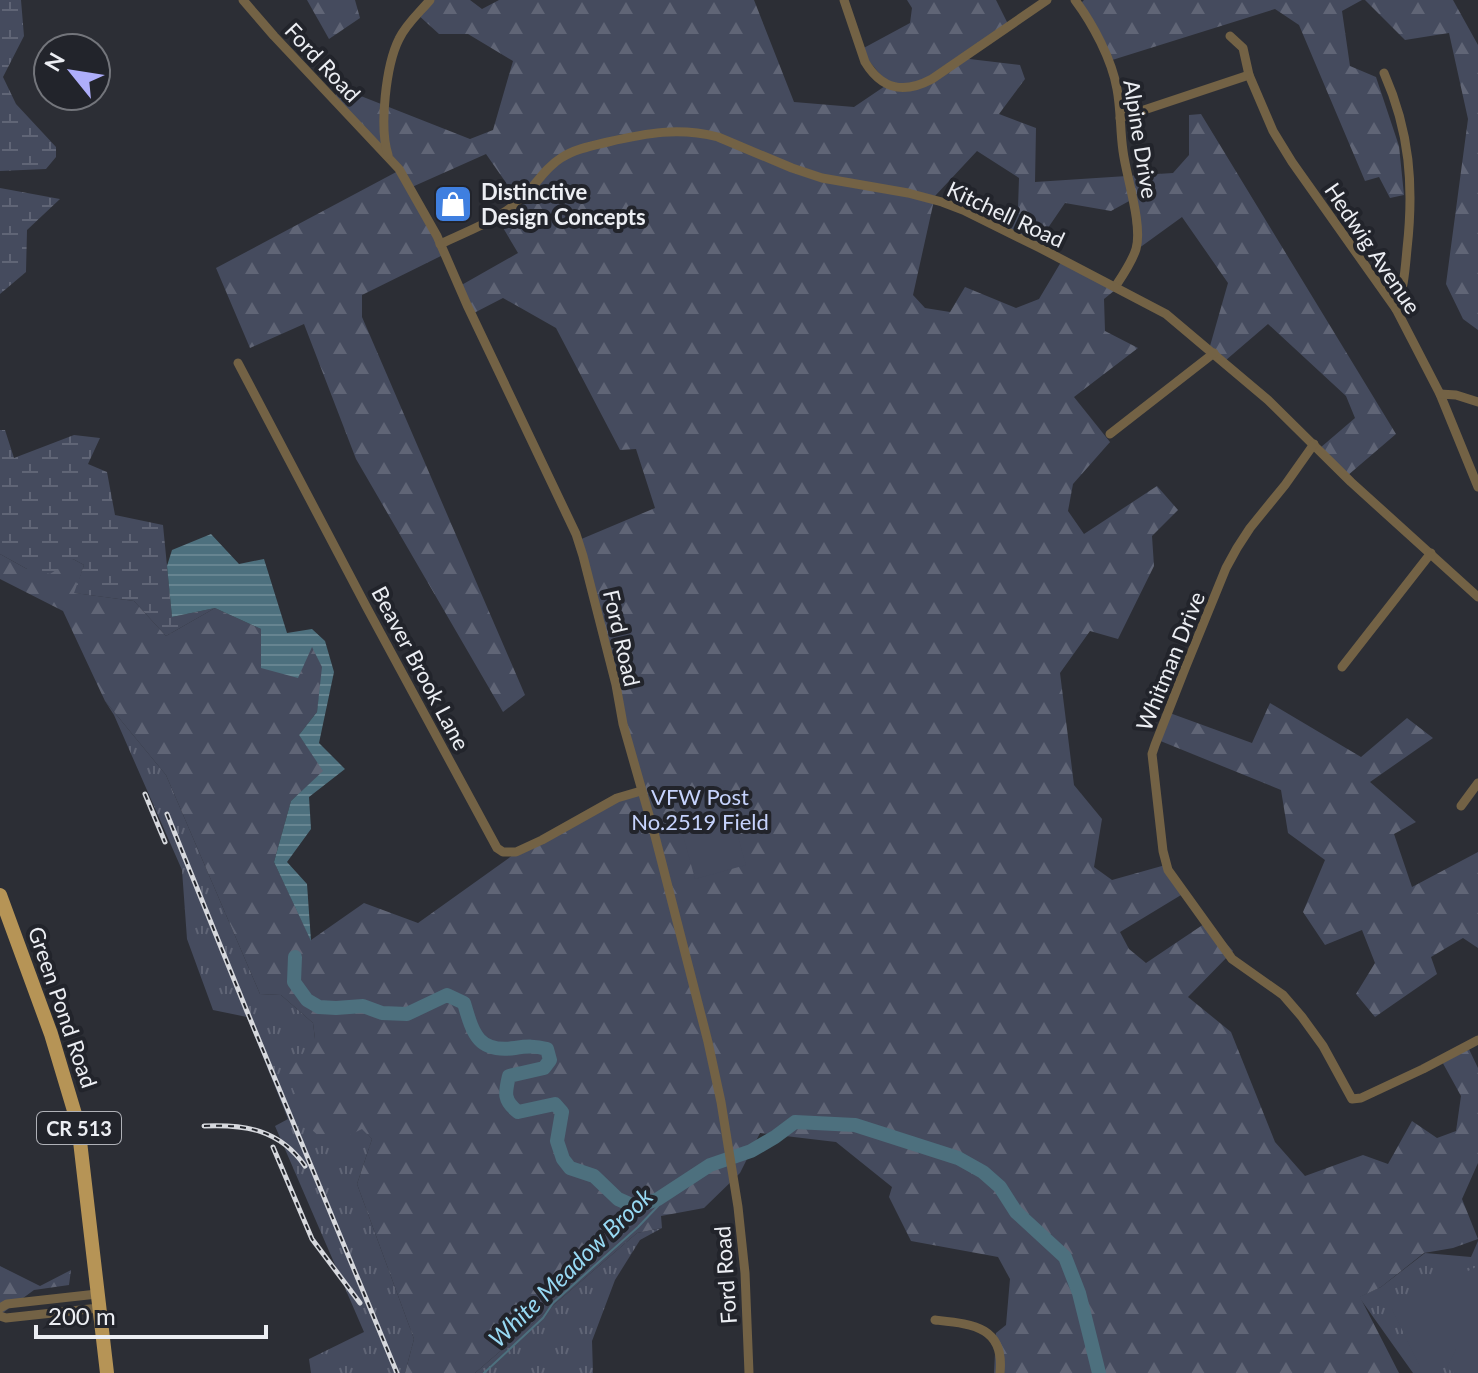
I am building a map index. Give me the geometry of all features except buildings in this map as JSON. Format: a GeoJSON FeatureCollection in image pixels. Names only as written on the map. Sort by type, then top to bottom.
{"type":"FeatureCollection","features":[{"type":"Feature","properties":{"kind":"main road","name":"Green Pond Road"},"geometry":{"type":"LineString","coordinates":[[0,895],[51,1034],[78,1124],[107,1373]]}},
{"type":"Feature","properties":{"kind":"street","name":"Ford Road"},"geometry":{"type":"LineString","coordinates":[[243,0],[399,169],[440,244],[576,534],[594,593],[623,724],[708,1042],[733,1166],[745,1273],[749,1373]]}},
{"type":"Feature","properties":{"kind":"street"},"geometry":{"type":"LineString","coordinates":[[389,158],[383,131],[394,53],[398,39],[430,0]]}},
{"type":"Feature","properties":{"kind":"street"},"geometry":{"type":"LineString","coordinates":[[844,0],[870,70],[885,83],[902,88],[932,79],[1047,0]]}},
{"type":"Feature","properties":{"kind":"street","name":"Alpine Drive"},"geometry":{"type":"LineString","coordinates":[[1075,0],[1094,29],[1117,86],[1123,153],[1137,232],[1136,248],[1115,287]]}},
{"type":"Feature","properties":{"kind":"street","name":"Hedwig Avenue"},"geometry":{"type":"LineString","coordinates":[[1230,36],[1243,48],[1249,75],[1273,131],[1396,309],[1440,394],[1478,487]]}},
{"type":"Feature","properties":{"kind":"street"},"geometry":{"type":"LineString","coordinates":[[1384,73],[1403,129],[1410,171],[1411,218],[1403,291],[1396,309]]}},
{"type":"Feature","properties":{"kind":"street"},"geometry":{"type":"LineString","coordinates":[[1120,118],[1249,75]]}},
{"type":"Feature","properties":{"kind":"street","name":"Kitchell Road"},"geometry":{"type":"LineString","coordinates":[[440,244],[508,210],[554,163],[565,156],[587,147],[663,131],[718,137],[822,178],[942,202],[984,220],[1166,314],[1268,400],[1361,492],[1478,597]]}},
{"type":"Feature","properties":{"kind":"street"},"geometry":{"type":"LineString","coordinates":[[1110,434],[1214,353]]}},
{"type":"Feature","properties":{"kind":"street","name":"Beaver Brook Lane"},"geometry":{"type":"LineString","coordinates":[[238,363],[497,848],[503,852],[516,852],[617,798],[641,791]]}},
{"type":"Feature","properties":{"kind":"street"},"geometry":{"type":"LineString","coordinates":[[1440,394],[1478,402]]}},
{"type":"Feature","properties":{"kind":"street","name":"Whitman Drive"},"geometry":{"type":"LineString","coordinates":[[1314,444],[1237,548],[1152,754],[1168,870],[1232,959],[1283,995],[1302,1017],[1323,1046],[1352,1099],[1361,1098],[1478,1040]]}},
{"type":"Feature","properties":{"kind":"street"},"geometry":{"type":"LineString","coordinates":[[1342,667],[1431,553]]}},
{"type":"Feature","properties":{"kind":"street"},"geometry":{"type":"LineString","coordinates":[[1461,806],[1478,783]]}},
{"type":"Feature","properties":{"kind":"street"},"geometry":{"type":"LineString","coordinates":[[0,1308],[7,1304],[98,1301]]}},
{"type":"Feature","properties":{"kind":"street"},"geometry":{"type":"LineString","coordinates":[[0,1316],[6,1318],[98,1301]]}},
{"type":"Feature","properties":{"kind":"street"},"geometry":{"type":"LineString","coordinates":[[935,1320],[975,1326],[988,1332],[1000,1353],[1000,1373]]}},
{"type":"Feature","properties":{"kind":"green space"},"geometry":{"type":"Polygon","coordinates":[[[0,0],[21,0],[24,36],[3,77],[16,104],[56,147],[56,157],[46,169],[0,171],[0,0]]]}},
{"type":"Feature","properties":{"kind":"green space"},"geometry":{"type":"Polygon","coordinates":[[[307,0],[355,0],[360,18],[329,39],[307,0]]]}},
{"type":"Feature","properties":{"kind":"green space","name":"VFW Post No.2519 Field"},"geometry":{"type":"Polygon","coordinates":[[[428,0],[470,0],[482,9],[499,0],[754,0],[794,102],[854,107],[888,84],[860,50],[910,23],[912,8],[907,0],[996,0],[1009,26],[961,58],[1020,65],[1025,79],[999,114],[1036,128],[1035,182],[1173,173],[1189,155],[1189,115],[1201,114],[1396,434],[1347,476],[1320,448],[1355,418],[1346,396],[1268,324],[1226,360],[1210,346],[1228,283],[1182,217],[1135,251],[1131,200],[1111,211],[1065,203],[1037,244],[998,226],[1018,208],[1019,178],[977,151],[935,196],[913,295],[925,308],[950,312],[965,287],[1016,308],[1039,299],[1064,257],[1120,286],[1104,299],[1105,331],[1138,348],[1074,397],[1110,442],[1073,484],[1068,511],[1084,534],[1157,486],[1178,510],[1152,536],[1154,566],[1118,639],[1090,631],[1060,673],[1074,785],[1102,819],[1094,867],[1112,880],[1169,864],[1186,892],[1120,932],[1129,949],[1146,963],[1207,922],[1233,951],[1188,997],[1231,1032],[1275,1142],[1305,1176],[1363,1155],[1388,1164],[1412,1121],[1437,1138],[1456,1131],[1461,1096],[1440,1058],[1466,1043],[1478,1068],[1478,1163],[1462,1199],[1478,1239],[1453,1248],[1424,1253],[1381,1287],[1360,1297],[1399,1373],[994,1373],[996,1333],[1006,1325],[1010,1279],[998,1257],[911,1241],[889,1197],[892,1187],[836,1142],[760,1133],[740,1173],[704,1208],[661,1216],[662,1228],[637,1233],[475,1373],[405,1373],[414,1339],[357,1184],[372,1139],[362,1129],[329,1145],[312,1130],[286,1074],[315,1039],[313,1023],[281,995],[260,994],[166,775],[105,701],[63,611],[0,579],[0,554],[27,569],[73,559],[84,565],[75,593],[134,601],[166,636],[215,608],[261,629],[261,668],[312,646],[323,667],[317,712],[299,735],[324,771],[291,801],[274,862],[311,940],[364,903],[418,923],[513,855],[643,788],[579,540],[655,508],[636,449],[620,450],[556,328],[503,298],[472,314],[458,287],[518,253],[496,216],[518,200],[486,154],[412,187],[445,254],[362,295],[362,317],[525,695],[503,712],[356,459],[304,324],[250,348],[216,268],[400,170],[333,97],[343,89],[470,139],[493,130],[513,61],[468,34],[439,34],[416,13],[428,0]]]}},
{"type":"Feature","properties":{"kind":"green space"},"geometry":{"type":"Polygon","coordinates":[[[1084,0],[1362,0],[1342,11],[1350,66],[1376,77],[1399,146],[1404,195],[1390,198],[1379,177],[1365,181],[1299,25],[1275,9],[1109,61],[1079,5],[1084,0]]]}},
{"type":"Feature","properties":{"kind":"green space"},"geometry":{"type":"Polygon","coordinates":[[[1365,0],[1453,0],[1478,45],[1478,330],[1463,319],[1446,284],[1468,119],[1449,33],[1405,40],[1365,0]]]}},
{"type":"Feature","properties":{"kind":"green space"},"geometry":{"type":"Polygon","coordinates":[[[0,188],[60,199],[27,230],[26,272],[0,294],[0,188]]]}},
{"type":"Feature","properties":{"kind":"green space"},"geometry":{"type":"Polygon","coordinates":[[[0,430],[5,430],[14,458],[74,435],[100,438],[88,464],[107,472],[115,515],[163,525],[172,617],[215,608],[166,636],[134,601],[74,593],[84,565],[73,559],[50,574],[27,569],[0,554],[0,430]]]}},
{"type":"Feature","properties":{"kind":"green space"},"geometry":{"type":"Polygon","coordinates":[[[105,701],[166,775],[260,994],[281,995],[313,1023],[315,1039],[363,1129],[372,1139],[357,1184],[414,1339],[405,1373],[311,1373],[309,1359],[364,1332],[275,1126],[288,1119],[247,1017],[213,1010],[187,939],[182,870],[105,701]]]}},
{"type":"Feature","properties":{"kind":"green space"},"geometry":{"type":"Polygon","coordinates":[[[1270,703],[1361,757],[1407,718],[1433,738],[1370,782],[1416,822],[1394,834],[1412,887],[1478,852],[1478,948],[1463,938],[1431,957],[1437,974],[1375,1017],[1356,994],[1375,963],[1362,930],[1325,945],[1303,912],[1325,860],[1288,833],[1281,790],[1158,740],[1167,712],[1252,743],[1270,703]]]}},
{"type":"Feature","properties":{"kind":"green space","name":"VFW Post No.2519 Field"},"geometry":{"type":"Polygon","coordinates":[[[723,784],[746,865],[695,879],[673,798],[723,784]]]}},
{"type":"Feature","properties":{"kind":"green space"},"geometry":{"type":"Polygon","coordinates":[[[662,1228],[640,1240],[615,1280],[592,1341],[593,1373],[475,1373],[637,1233],[662,1228]]]}},
{"type":"Feature","properties":{"kind":"green space"},"geometry":{"type":"Polygon","coordinates":[[[1478,1241],[1478,1373],[1413,1373],[1359,1297],[1381,1287],[1425,1253],[1471,1257],[1478,1241]]]}},
{"type":"Feature","properties":{"kind":"green space"},"geometry":{"type":"Polygon","coordinates":[[[0,1266],[40,1286],[71,1270],[69,1285],[34,1290],[0,1315],[0,1266]]]}},
{"type":"Feature","properties":{"kind":"green space"},"geometry":{"type":"Polygon","coordinates":[[[1478,1266],[1478,1373],[1454,1373],[1447,1368],[1456,1349],[1420,1367],[1392,1309],[1478,1266]]]}},
{"type":"Feature","properties":{"kind":"shaded area"},"geometry":{"type":"Polygon","coordinates":[[[211,534],[239,564],[264,559],[287,633],[312,629],[325,641],[334,672],[319,743],[345,769],[309,797],[311,829],[287,862],[307,884],[311,941],[274,862],[291,801],[323,771],[299,735],[317,712],[322,667],[312,647],[298,678],[261,668],[261,629],[215,608],[172,617],[167,566],[172,550],[211,534]]]}},
{"type":"Feature","properties":{"kind":"waterway"},"geometry":{"type":"LineString","coordinates":[[295,957],[294,982],[307,1000],[319,1007],[363,1006],[382,1013],[407,1014],[447,995],[464,1003],[474,1032],[485,1044],[503,1049],[547,1049],[550,1060],[544,1068],[509,1076],[508,1100],[518,1112],[555,1104],[562,1112],[557,1141],[563,1159],[570,1168],[594,1176],[618,1199],[636,1207],[658,1199],[710,1165],[751,1151],[795,1122],[855,1125],[958,1158],[983,1172],[1000,1187],[1016,1212],[1065,1257],[1079,1293],[1099,1373]]}},
{"type":"Feature","properties":{"kind":"waterway","name":"White Meadow Brook"},"geometry":{"type":"LineString","coordinates":[[484,1373],[679,1184]]}},
{"type":"Feature","properties":{"kind":"railway"},"geometry":{"type":"LineString","coordinates":[[145,794],[165,842]]}},
{"type":"Feature","properties":{"kind":"railway"},"geometry":{"type":"LineString","coordinates":[[167,814],[397,1373]]}},
{"type":"Feature","properties":{"kind":"railway"},"geometry":{"type":"LineString","coordinates":[[204,1126],[234,1126],[261,1132],[285,1144],[305,1166]]}},
{"type":"Feature","properties":{"kind":"railway"},"geometry":{"type":"LineString","coordinates":[[273,1147],[312,1239],[360,1303]]}},
{"type":"Feature","properties":{"kind":"place","name":"Distinctive Design Concepts"},"geometry":{"type":"Point","coordinates":[453,204]}}]}
